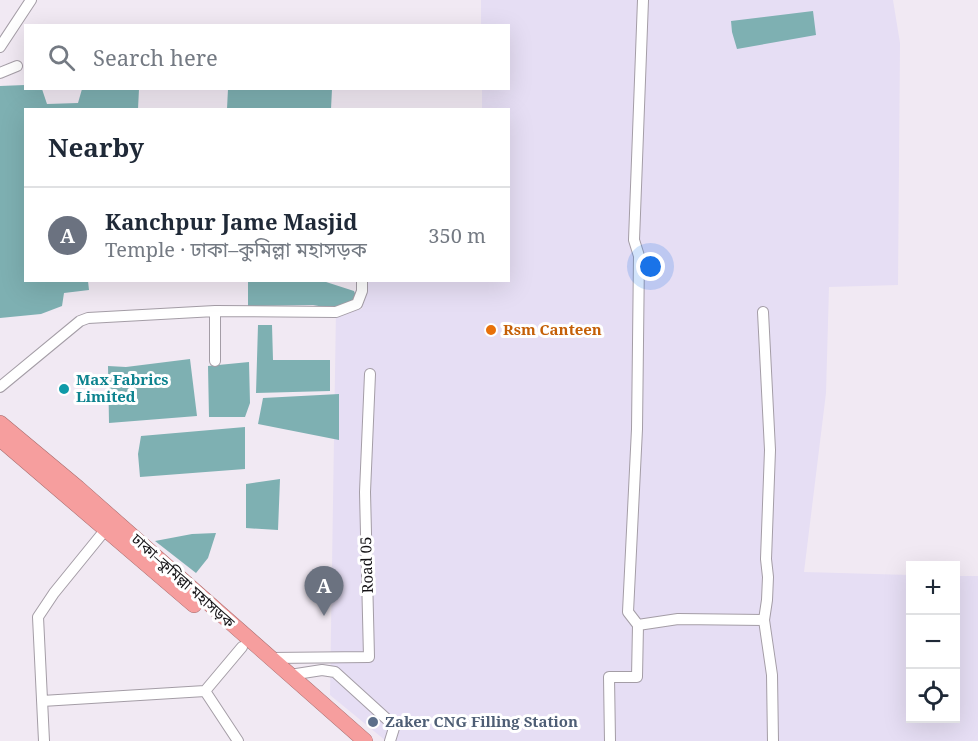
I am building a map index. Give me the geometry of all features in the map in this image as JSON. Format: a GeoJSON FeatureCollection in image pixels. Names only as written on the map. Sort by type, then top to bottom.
{"type":"FeatureCollection","features":[{"type":"Feature","properties":{"kind":"highway","name":"ঢাকা–কুমিল্লা মহাসড়ক"},"geometry":{"type":"LineString","coordinates":[[0,423],[78,488],[204,607],[242,647],[350,741]]}},
{"type":"Feature","properties":{"kind":"highway","name":"ঢাকা–কুমিল্লা মহাসড়ক"},"geometry":{"type":"LineString","coordinates":[[0,439],[106,529],[270,658],[365,741]]}},
{"type":"Feature","properties":{"kind":"street"},"geometry":{"type":"LineString","coordinates":[[0,47],[31,0]]}},
{"type":"Feature","properties":{"kind":"street"},"geometry":{"type":"LineString","coordinates":[[610,741],[609,677],[637,677],[638,625],[628,612],[637,417],[639,256],[634,240],[643,0]]}},
{"type":"Feature","properties":{"kind":"street"},"geometry":{"type":"LineString","coordinates":[[0,73],[17,66]]}},
{"type":"Feature","properties":{"kind":"street"},"geometry":{"type":"LineString","coordinates":[[0,387],[80,321],[88,318],[215,311],[336,312],[357,304],[362,291],[362,282]]}},
{"type":"Feature","properties":{"kind":"street"},"geometry":{"type":"LineString","coordinates":[[215,311],[215,361]]}},
{"type":"Feature","properties":{"kind":"street"},"geometry":{"type":"LineString","coordinates":[[763,312],[770,450],[766,559],[768,577],[764,620],[772,675],[773,741]]}},
{"type":"Feature","properties":{"kind":"street","name":"Road 05"},"geometry":{"type":"LineString","coordinates":[[270,658],[369,657],[365,492],[369,374]]}},
{"type":"Feature","properties":{"kind":"street"},"geometry":{"type":"LineString","coordinates":[[44,741],[38,617],[54,593],[106,529]]}},
{"type":"Feature","properties":{"kind":"street"},"geometry":{"type":"LineString","coordinates":[[638,625],[678,619],[764,620]]}},
{"type":"Feature","properties":{"kind":"street"},"geometry":{"type":"LineString","coordinates":[[42,701],[205,691],[242,647]]}},
{"type":"Feature","properties":{"kind":"street"},"geometry":{"type":"LineString","coordinates":[[290,675],[322,670],[335,672],[390,722],[393,728],[390,741]]}},
{"type":"Feature","properties":{"kind":"street"},"geometry":{"type":"LineString","coordinates":[[205,691],[238,741]]}},
{"type":"Feature","properties":{"kind":"shaded area"},"geometry":{"type":"Polygon","coordinates":[[[481,0],[893,0],[900,43],[898,285],[829,287],[826,393],[804,572],[906,575],[906,723],[960,723],[960,576],[978,576],[978,741],[386,741],[330,695],[336,309],[362,309],[364,282],[510,282],[510,108],[482,108],[482,90],[510,90],[510,24],[481,24],[481,0]]]}},
{"type":"Feature","properties":{"kind":"water"},"geometry":{"type":"Polygon","coordinates":[[[813,11],[816,35],[737,49],[731,21],[813,11]]]}},
{"type":"Feature","properties":{"kind":"water"},"geometry":{"type":"Polygon","coordinates":[[[24,85],[24,90],[42,90],[47,104],[78,103],[82,90],[139,90],[138,108],[24,108],[24,282],[88,282],[89,290],[64,293],[62,306],[41,314],[0,318],[0,86],[24,85]]]}},
{"type":"Feature","properties":{"kind":"water"},"geometry":{"type":"Polygon","coordinates":[[[228,90],[332,90],[331,108],[227,108],[228,90]]]}},
{"type":"Feature","properties":{"kind":"water"},"geometry":{"type":"Polygon","coordinates":[[[248,282],[326,282],[354,291],[357,298],[335,309],[313,305],[248,306],[248,282]]]}},
{"type":"Feature","properties":{"kind":"water"},"geometry":{"type":"Polygon","coordinates":[[[258,325],[272,325],[273,360],[330,360],[330,391],[256,393],[258,325]]]}},
{"type":"Feature","properties":{"kind":"water"},"geometry":{"type":"Polygon","coordinates":[[[190,359],[197,416],[109,423],[108,366],[126,367],[190,359]]]}},
{"type":"Feature","properties":{"kind":"water"},"geometry":{"type":"Polygon","coordinates":[[[249,362],[250,403],[245,417],[209,417],[208,366],[249,362]]]}},
{"type":"Feature","properties":{"kind":"water"},"geometry":{"type":"Polygon","coordinates":[[[339,394],[339,440],[258,424],[263,398],[339,394]]]}},
{"type":"Feature","properties":{"kind":"water"},"geometry":{"type":"Polygon","coordinates":[[[245,427],[245,469],[140,477],[138,454],[141,436],[245,427]]]}},
{"type":"Feature","properties":{"kind":"water"},"geometry":{"type":"Polygon","coordinates":[[[280,479],[278,530],[246,528],[246,484],[280,479]]]}},
{"type":"Feature","properties":{"kind":"water"},"geometry":{"type":"Polygon","coordinates":[[[216,533],[208,558],[196,573],[155,541],[192,534],[216,533]]]}},
{"type":"Feature","properties":{"kind":"place","name":"Rsm Canteen"},"geometry":{"type":"Point","coordinates":[491,330]}},
{"type":"Feature","properties":{"kind":"place","name":"Max Fabrics Limited"},"geometry":{"type":"Point","coordinates":[64,389]}},
{"type":"Feature","properties":{"kind":"place","name":"Kanchpur Jame Masjid"},"geometry":{"type":"Point","coordinates":[324,616]}},
{"type":"Feature","properties":{"kind":"place","name":"Zaker CNG Filling Station"},"geometry":{"type":"Point","coordinates":[373,722]}}]}
